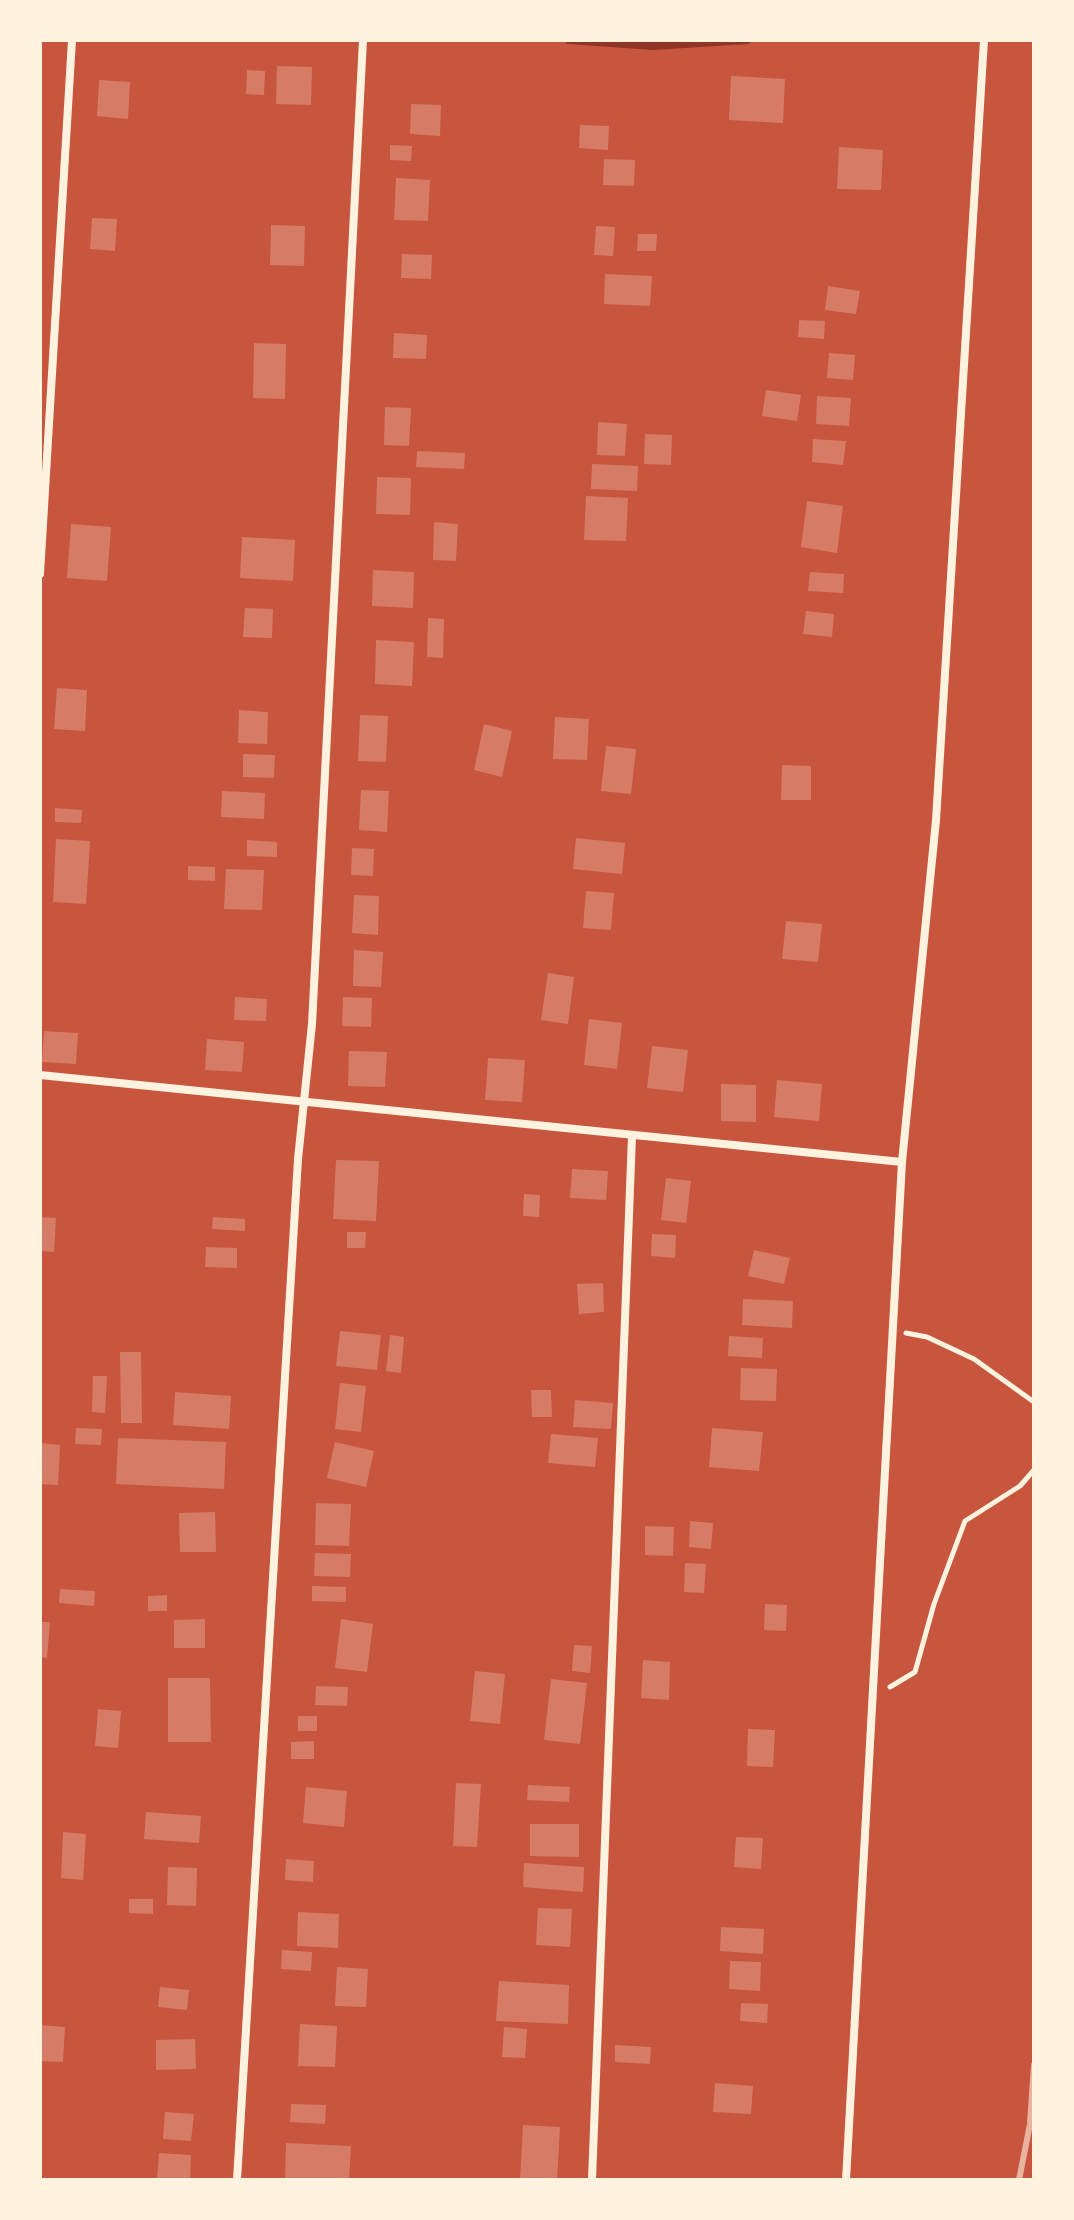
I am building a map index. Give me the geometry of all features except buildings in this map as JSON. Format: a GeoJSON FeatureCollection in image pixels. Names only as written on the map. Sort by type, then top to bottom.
{"type":"FeatureCollection","features":[{"type":"Feature","properties":{"kind":"street"},"geometry":{"type":"LineString","coordinates":[[40,574],[72,40]]}},
{"type":"Feature","properties":{"kind":"street"},"geometry":{"type":"LineString","coordinates":[[237,2180],[304,1103],[312,1024],[363,40]]}},
{"type":"Feature","properties":{"kind":"street"},"geometry":{"type":"LineString","coordinates":[[846,2180],[902,1162],[936,820],[984,40]]}},
{"type":"Feature","properties":{"kind":"street"},"geometry":{"type":"LineString","coordinates":[[40,1075],[902,1162]]}},
{"type":"Feature","properties":{"kind":"street"},"geometry":{"type":"LineString","coordinates":[[592,2180],[632,1136]]}},
{"type":"Feature","properties":{"kind":"path"},"geometry":{"type":"LineString","coordinates":[[892,1331],[927,1337],[974,1359],[1034,1402]]}},
{"type":"Feature","properties":{"kind":"path"},"geometry":{"type":"LineString","coordinates":[[872,1699],[915,1672],[934,1604],[965,1521],[1020,1486],[1034,1470]]}},
{"type":"Feature","properties":{"kind":"waterway"},"geometry":{"type":"LineString","coordinates":[[569,40],[653,46],[747,40]]}},
{"type":"Feature","properties":{"kind":"railway"},"geometry":{"type":"LineString","coordinates":[[1019,2180],[1030,2124],[1034,2065]]}}]}
